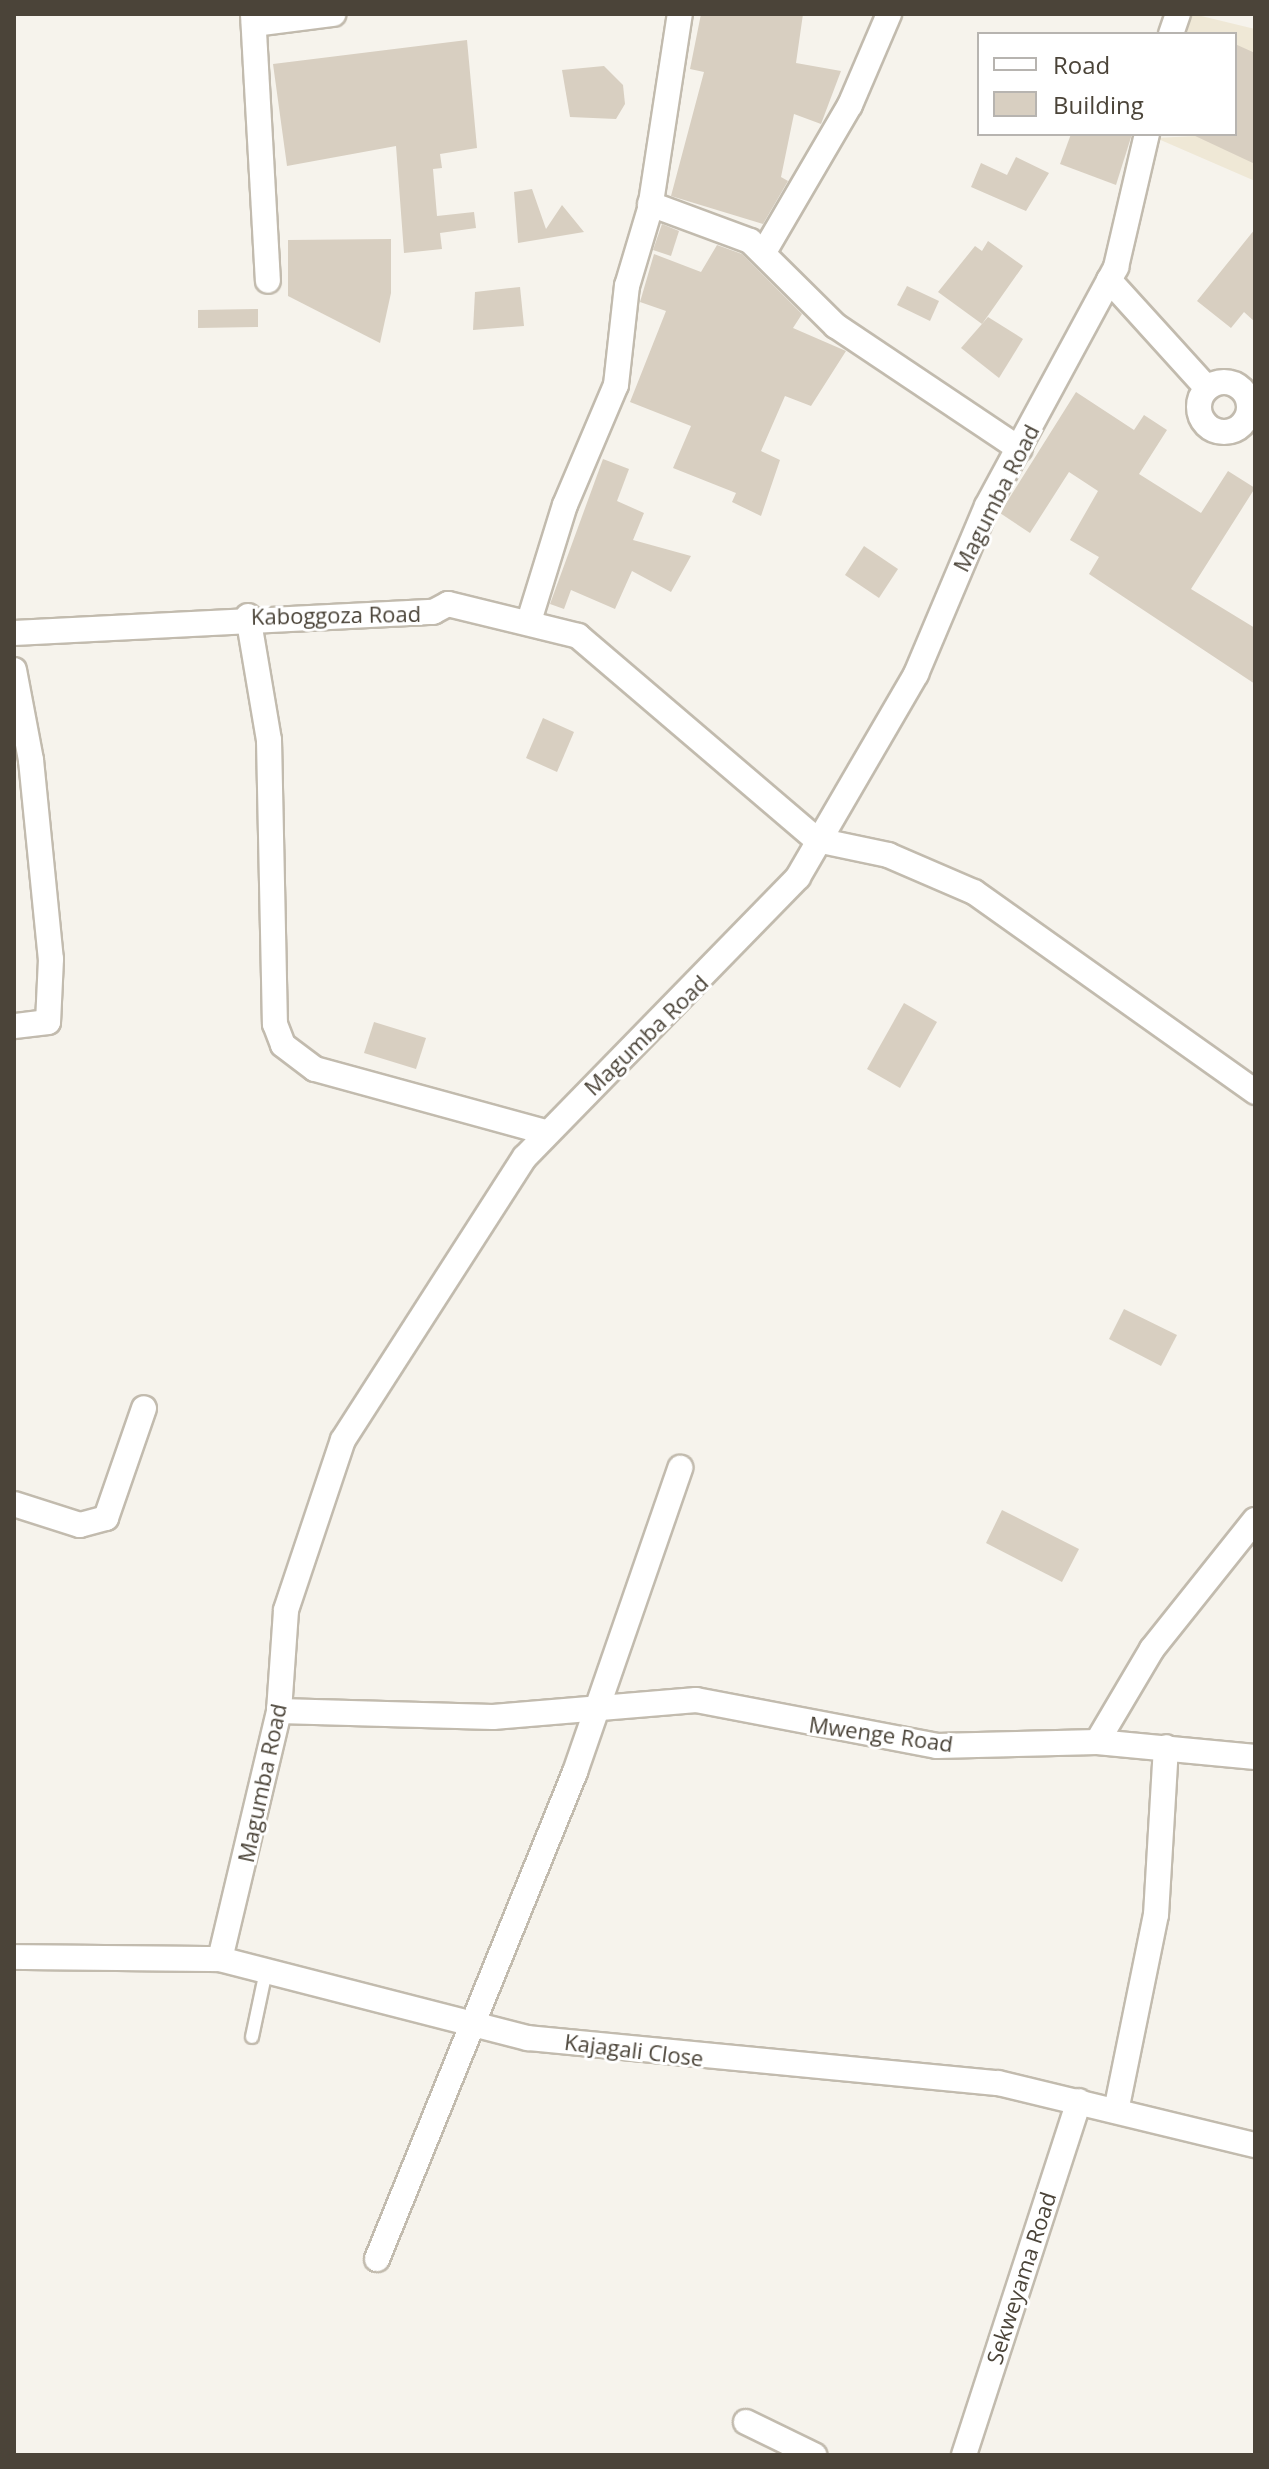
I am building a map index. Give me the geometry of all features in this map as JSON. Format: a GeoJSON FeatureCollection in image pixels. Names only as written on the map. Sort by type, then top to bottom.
{"type":"FeatureCollection","features":[{"type":"Feature","properties":{"kind":"street"},"geometry":{"type":"LineString","coordinates":[[268,281],[254,19],[333,14]]}},
{"type":"Feature","properties":{"kind":"street"},"geometry":{"type":"LineString","coordinates":[[529,621],[565,505],[616,385],[627,286],[650,204],[680,14]]}},
{"type":"Feature","properties":{"kind":"street"},"geometry":{"type":"LineString","coordinates":[[764,252],[850,105],[889,14]]}},
{"type":"Feature","properties":{"kind":"street","name":"Magumba Road"},"geometry":{"type":"LineString","coordinates":[[220,1959],[279,1711],[286,1610],[343,1440],[379,1374],[545,1132],[771,911],[817,840],[916,674],[987,506],[1109,280],[1146,136]]}},
{"type":"Feature","properties":{"kind":"street"},"geometry":{"type":"LineString","coordinates":[[650,204],[701,217],[764,252],[836,326],[1020,449]]}},
{"type":"Feature","properties":{"kind":"street"},"geometry":{"type":"LineString","coordinates":[[1109,280],[1207,388]]}},
{"type":"Feature","properties":{"kind":"street","name":"Kaboggoza Road"},"geometry":{"type":"LineString","coordinates":[[14,633],[248,616],[433,612],[448,604],[529,621],[578,636],[817,840]]}},
{"type":"Feature","properties":{"kind":"street"},"geometry":{"type":"LineString","coordinates":[[248,616],[269,740],[275,1024],[283,1045],[315,1069],[545,1132]]}},
{"type":"Feature","properties":{"kind":"street"},"geometry":{"type":"LineString","coordinates":[[14,670],[31,760],[51,959],[48,1022],[14,1026]]}},
{"type":"Feature","properties":{"kind":"street"},"geometry":{"type":"LineString","coordinates":[[817,840],[888,855],[974,892],[1255,1092]]}},
{"type":"Feature","properties":{"kind":"street"},"geometry":{"type":"LineString","coordinates":[[14,1504],[80,1525],[106,1518],[144,1408]]}},
{"type":"Feature","properties":{"kind":"street"},"geometry":{"type":"LineString","coordinates":[[377,2259],[475,2026],[597,1704],[680,1468]]}},
{"type":"Feature","properties":{"kind":"street"},"geometry":{"type":"LineString","coordinates":[[1097,1742],[1152,1649],[1255,1520]]}},
{"type":"Feature","properties":{"kind":"street","name":"Mwenge Road"},"geometry":{"type":"LineString","coordinates":[[279,1711],[493,1717],[597,1704],[696,1700],[937,1746],[1097,1742],[1255,1757]]}},
{"type":"Feature","properties":{"kind":"street"},"geometry":{"type":"LineString","coordinates":[[1116,2111],[1156,1915],[1166,1747]]}},
{"type":"Feature","properties":{"kind":"street","name":"Kajagali Close"},"geometry":{"type":"LineString","coordinates":[[14,1957],[220,1959],[475,2026],[766,2065],[998,2083],[1255,2145]]}},
{"type":"Feature","properties":{"kind":"street","name":"Sekweyama Road"},"geometry":{"type":"LineString","coordinates":[[964,2455],[1079,2101]]}},
{"type":"Feature","properties":{"kind":"street"},"geometry":{"type":"LineString","coordinates":[[746,2422],[814,2455]]}},
{"type":"Feature","properties":{"kind":"lane"},"geometry":{"type":"LineString","coordinates":[[252,2037],[266,1971]]}},
{"type":"Feature","properties":{"kind":"shaded area"},"geometry":{"type":"Polygon","coordinates":[[[1193,14],[1255,29],[1255,181],[1156,138],[1237,136],[1237,32],[1185,32],[1193,14]]]}},
{"type":"Feature","properties":{"kind":"building"},"geometry":{"type":"Polygon","coordinates":[[[701,14],[803,14],[796,63],[841,71],[821,124],[794,114],[781,177],[788,181],[763,224],[671,196],[704,72],[690,69],[701,14]]]}},
{"type":"Feature","properties":{"kind":"building"},"geometry":{"type":"Polygon","coordinates":[[[467,40],[477,148],[440,154],[442,168],[433,169],[437,216],[474,212],[476,228],[440,233],[442,249],[404,253],[396,146],[287,166],[273,64],[467,40]]]}},
{"type":"Feature","properties":{"kind":"building"},"geometry":{"type":"Polygon","coordinates":[[[1237,45],[1255,53],[1255,164],[1195,136],[1237,136],[1237,45]]]}},
{"type":"Feature","properties":{"kind":"building"},"geometry":{"type":"Polygon","coordinates":[[[604,66],[623,85],[625,104],[616,119],[570,117],[562,70],[604,66]]]}},
{"type":"Feature","properties":{"kind":"building"},"geometry":{"type":"Polygon","coordinates":[[[1070,136],[1131,136],[1116,185],[1060,164],[1070,136]]]}},
{"type":"Feature","properties":{"kind":"building"},"geometry":{"type":"Polygon","coordinates":[[[1016,157],[1049,173],[1026,211],[971,187],[981,163],[1007,175],[1016,157]]]}},
{"type":"Feature","properties":{"kind":"building"},"geometry":{"type":"Polygon","coordinates":[[[532,189],[546,229],[562,205],[584,232],[518,243],[514,192],[532,189]]]}},
{"type":"Feature","properties":{"kind":"building"},"geometry":{"type":"Polygon","coordinates":[[[662,224],[679,231],[671,256],[653,250],[662,224]]]}},
{"type":"Feature","properties":{"kind":"building"},"geometry":{"type":"Polygon","coordinates":[[[1255,229],[1255,322],[1244,312],[1231,328],[1197,301],[1255,229]]]}},
{"type":"Feature","properties":{"kind":"building"},"geometry":{"type":"Polygon","coordinates":[[[391,239],[391,293],[380,343],[288,296],[288,240],[391,239]]]}},
{"type":"Feature","properties":{"kind":"building"},"geometry":{"type":"Polygon","coordinates":[[[988,241],[1023,266],[982,324],[938,292],[975,246],[982,251],[988,241]]]}},
{"type":"Feature","properties":{"kind":"building"},"geometry":{"type":"Polygon","coordinates":[[[717,245],[742,254],[802,314],[793,328],[846,351],[811,406],[785,396],[761,451],[780,460],[761,516],[732,502],[736,493],[673,468],[691,426],[630,402],[666,311],[640,302],[654,254],[701,272],[717,245]]]}},
{"type":"Feature","properties":{"kind":"building"},"geometry":{"type":"Polygon","coordinates":[[[907,286],[939,301],[930,321],[897,305],[907,286]]]}},
{"type":"Feature","properties":{"kind":"building"},"geometry":{"type":"Polygon","coordinates":[[[520,287],[524,326],[473,330],[475,292],[520,287]]]}},
{"type":"Feature","properties":{"kind":"building"},"geometry":{"type":"Polygon","coordinates":[[[258,309],[258,327],[198,328],[198,310],[258,309]]]}},
{"type":"Feature","properties":{"kind":"building"},"geometry":{"type":"Polygon","coordinates":[[[988,317],[1023,339],[999,378],[961,348],[988,317]]]}},
{"type":"Feature","properties":{"kind":"building"},"geometry":{"type":"Polygon","coordinates":[[[1076,392],[1134,430],[1144,415],[1167,430],[1139,474],[1201,513],[1228,471],[1255,488],[1191,589],[1255,628],[1255,684],[1089,574],[1099,557],[1070,540],[1098,491],[1069,472],[1030,533],[1000,513],[1076,392]]]}},
{"type":"Feature","properties":{"kind":"building"},"geometry":{"type":"Polygon","coordinates":[[[603,459],[629,469],[617,501],[644,513],[633,540],[691,556],[671,592],[632,571],[615,609],[571,590],[564,609],[550,604],[603,459]]]}},
{"type":"Feature","properties":{"kind":"building"},"geometry":{"type":"Polygon","coordinates":[[[864,546],[898,569],[879,598],[845,575],[864,546]]]}},
{"type":"Feature","properties":{"kind":"building"},"geometry":{"type":"Polygon","coordinates":[[[543,718],[574,732],[557,772],[526,758],[543,718]]]}},
{"type":"Feature","properties":{"kind":"building"},"geometry":{"type":"Polygon","coordinates":[[[904,1003],[937,1022],[900,1088],[867,1069],[904,1003]]]}},
{"type":"Feature","properties":{"kind":"building"},"geometry":{"type":"Polygon","coordinates":[[[374,1022],[426,1038],[416,1069],[364,1053],[374,1022]]]}},
{"type":"Feature","properties":{"kind":"building"},"geometry":{"type":"Polygon","coordinates":[[[1124,1309],[1177,1335],[1161,1366],[1109,1339],[1124,1309]]]}},
{"type":"Feature","properties":{"kind":"building"},"geometry":{"type":"Polygon","coordinates":[[[1002,1510],[1079,1549],[1062,1582],[986,1543],[1002,1510]]]}}]}
